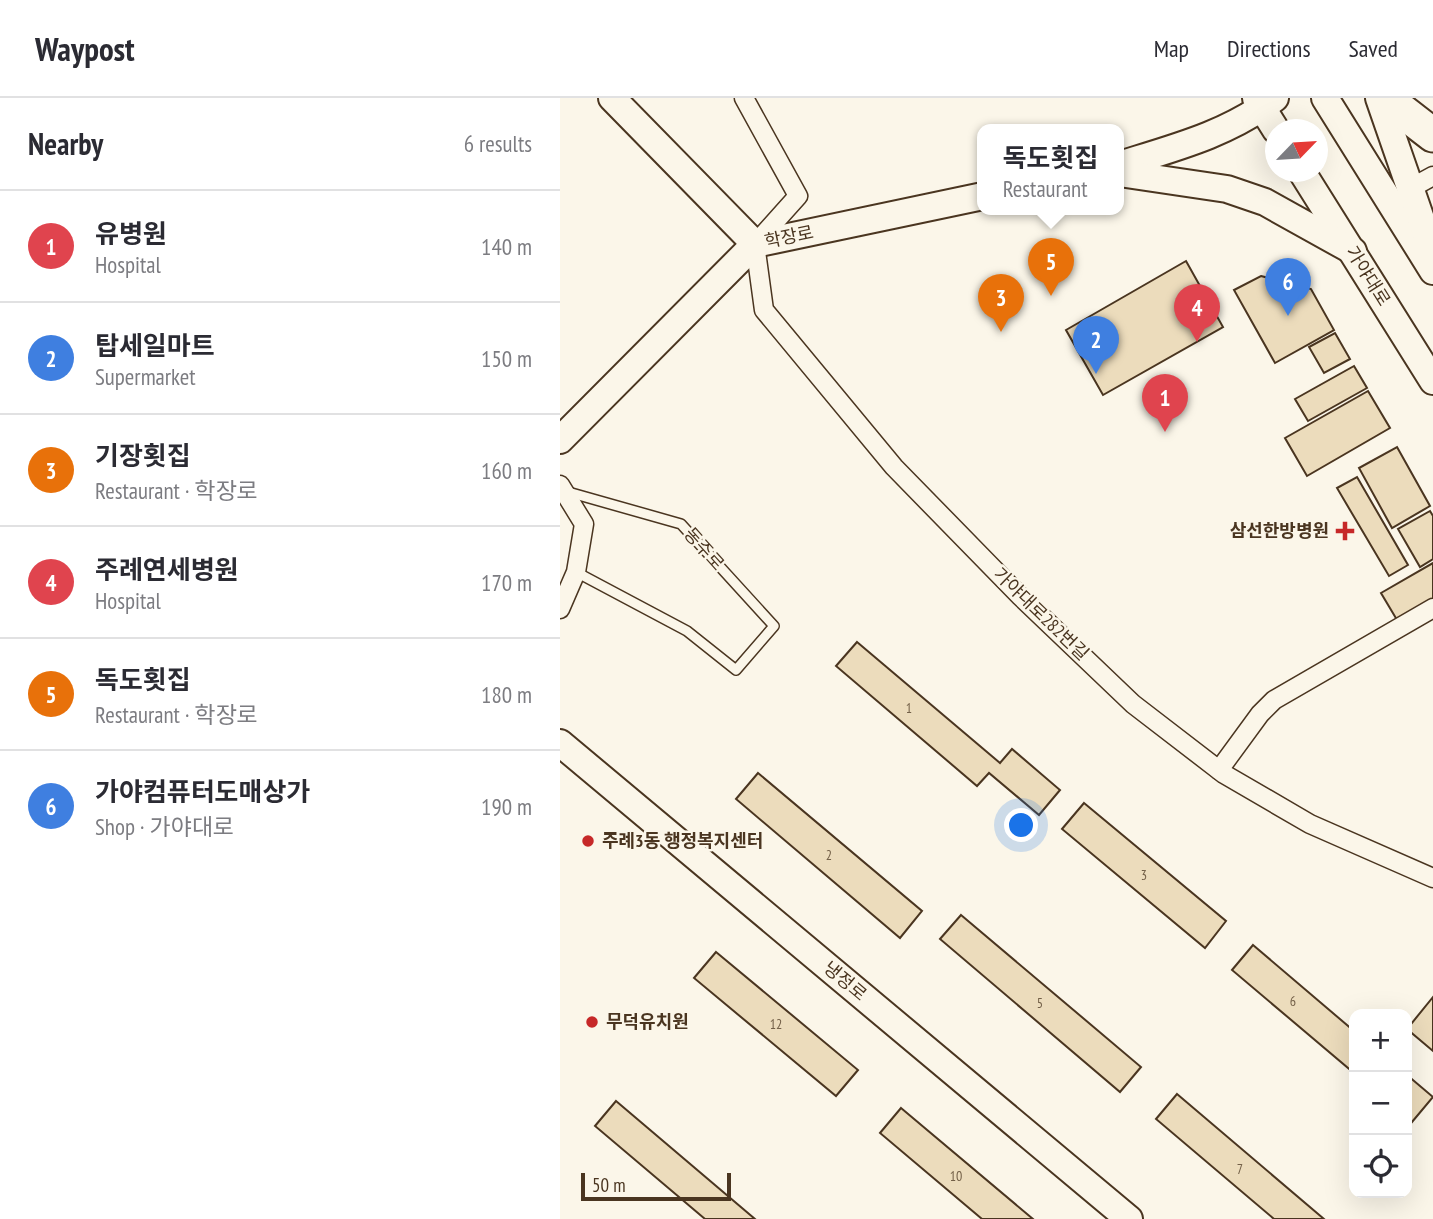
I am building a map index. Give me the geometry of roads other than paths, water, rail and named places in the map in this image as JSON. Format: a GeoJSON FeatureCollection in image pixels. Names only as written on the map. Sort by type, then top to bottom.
{"type":"FeatureCollection","features":[{"type":"Feature","properties":{"kind":"highway"},"geometry":{"type":"LineString","coordinates":[[1385,98],[1433,135]]}},
{"type":"Feature","properties":{"kind":"highway"},"geometry":{"type":"LineString","coordinates":[[1420,98],[1433,106]]}},
{"type":"Feature","properties":{"kind":"main road","name":"학장로"},"geometry":{"type":"LineString","coordinates":[[612,98],[755,244],[977,197]]}},
{"type":"Feature","properties":{"kind":"main road"},"geometry":{"type":"LineString","coordinates":[[1213,134],[1226,116],[1231,98]]}},
{"type":"Feature","properties":{"kind":"main road"},"geometry":{"type":"LineString","coordinates":[[1325,98],[1433,271]]}},
{"type":"Feature","properties":{"kind":"main road"},"geometry":{"type":"LineString","coordinates":[[1379,98],[1422,182],[1433,253]]}},
{"type":"Feature","properties":{"kind":"main road"},"geometry":{"type":"LineString","coordinates":[[1124,164],[1178,149],[1267,108]]}},
{"type":"Feature","properties":{"kind":"main road"},"geometry":{"type":"LineString","coordinates":[[1124,174],[1227,189],[1265,202],[1353,251]]}},
{"type":"Feature","properties":{"kind":"main road","name":"가야대로"},"geometry":{"type":"LineString","coordinates":[[1308,182],[1433,381]]}},
{"type":"Feature","properties":{"kind":"main road"},"geometry":{"type":"LineString","coordinates":[[560,440],[755,244]]}},
{"type":"Feature","properties":{"kind":"main road","name":"냉정로"},"geometry":{"type":"LineString","coordinates":[[560,743],[1129,1219]]}},
{"type":"Feature","properties":{"kind":"street"},"geometry":{"type":"LineString","coordinates":[[744,98],[798,196],[755,244]]}},
{"type":"Feature","properties":{"kind":"street","name":"가야대로282번길"},"geometry":{"type":"LineString","coordinates":[[755,244],[764,310],[894,467],[1020,596],[1133,704],[1219,770],[1310,824],[1433,878]]}},
{"type":"Feature","properties":{"kind":"street"},"geometry":{"type":"LineString","coordinates":[[560,609],[576,572],[584,524],[563,488]]}},
{"type":"Feature","properties":{"kind":"street"},"geometry":{"type":"LineString","coordinates":[[1219,770],[1259,714],[1274,700],[1433,608]]}},
{"type":"Feature","properties":{"kind":"lane","name":"동주로"},"geometry":{"type":"LineString","coordinates":[[563,488],[681,524],[774,626],[736,670],[687,631],[576,572]]}},
{"type":"Feature","properties":{"kind":"place","name":"독도횟집"},"geometry":{"type":"Point","coordinates":[1051,296]}},
{"type":"Feature","properties":{"kind":"place","name":"가야컴퓨터도매상가"},"geometry":{"type":"Point","coordinates":[1288,316]}},
{"type":"Feature","properties":{"kind":"place","name":"기장횟집"},"geometry":{"type":"Point","coordinates":[1001,332]}},
{"type":"Feature","properties":{"kind":"place","name":"주례연세병원"},"geometry":{"type":"Point","coordinates":[1197,342]}},
{"type":"Feature","properties":{"kind":"place","name":"탑세일마트"},"geometry":{"type":"Point","coordinates":[1096,374]}},
{"type":"Feature","properties":{"kind":"place","name":"유병원"},"geometry":{"type":"Point","coordinates":[1165,432]}},
{"type":"Feature","properties":{"kind":"place","name":"삼선한방병원"},"geometry":{"type":"Point","coordinates":[1345,531]}},
{"type":"Feature","properties":{"kind":"place","name":"주례3동 행정복지센터"},"geometry":{"type":"Point","coordinates":[588,841]}},
{"type":"Feature","properties":{"kind":"place","name":"무덕유치원"},"geometry":{"type":"Point","coordinates":[592,1022]}}]}
